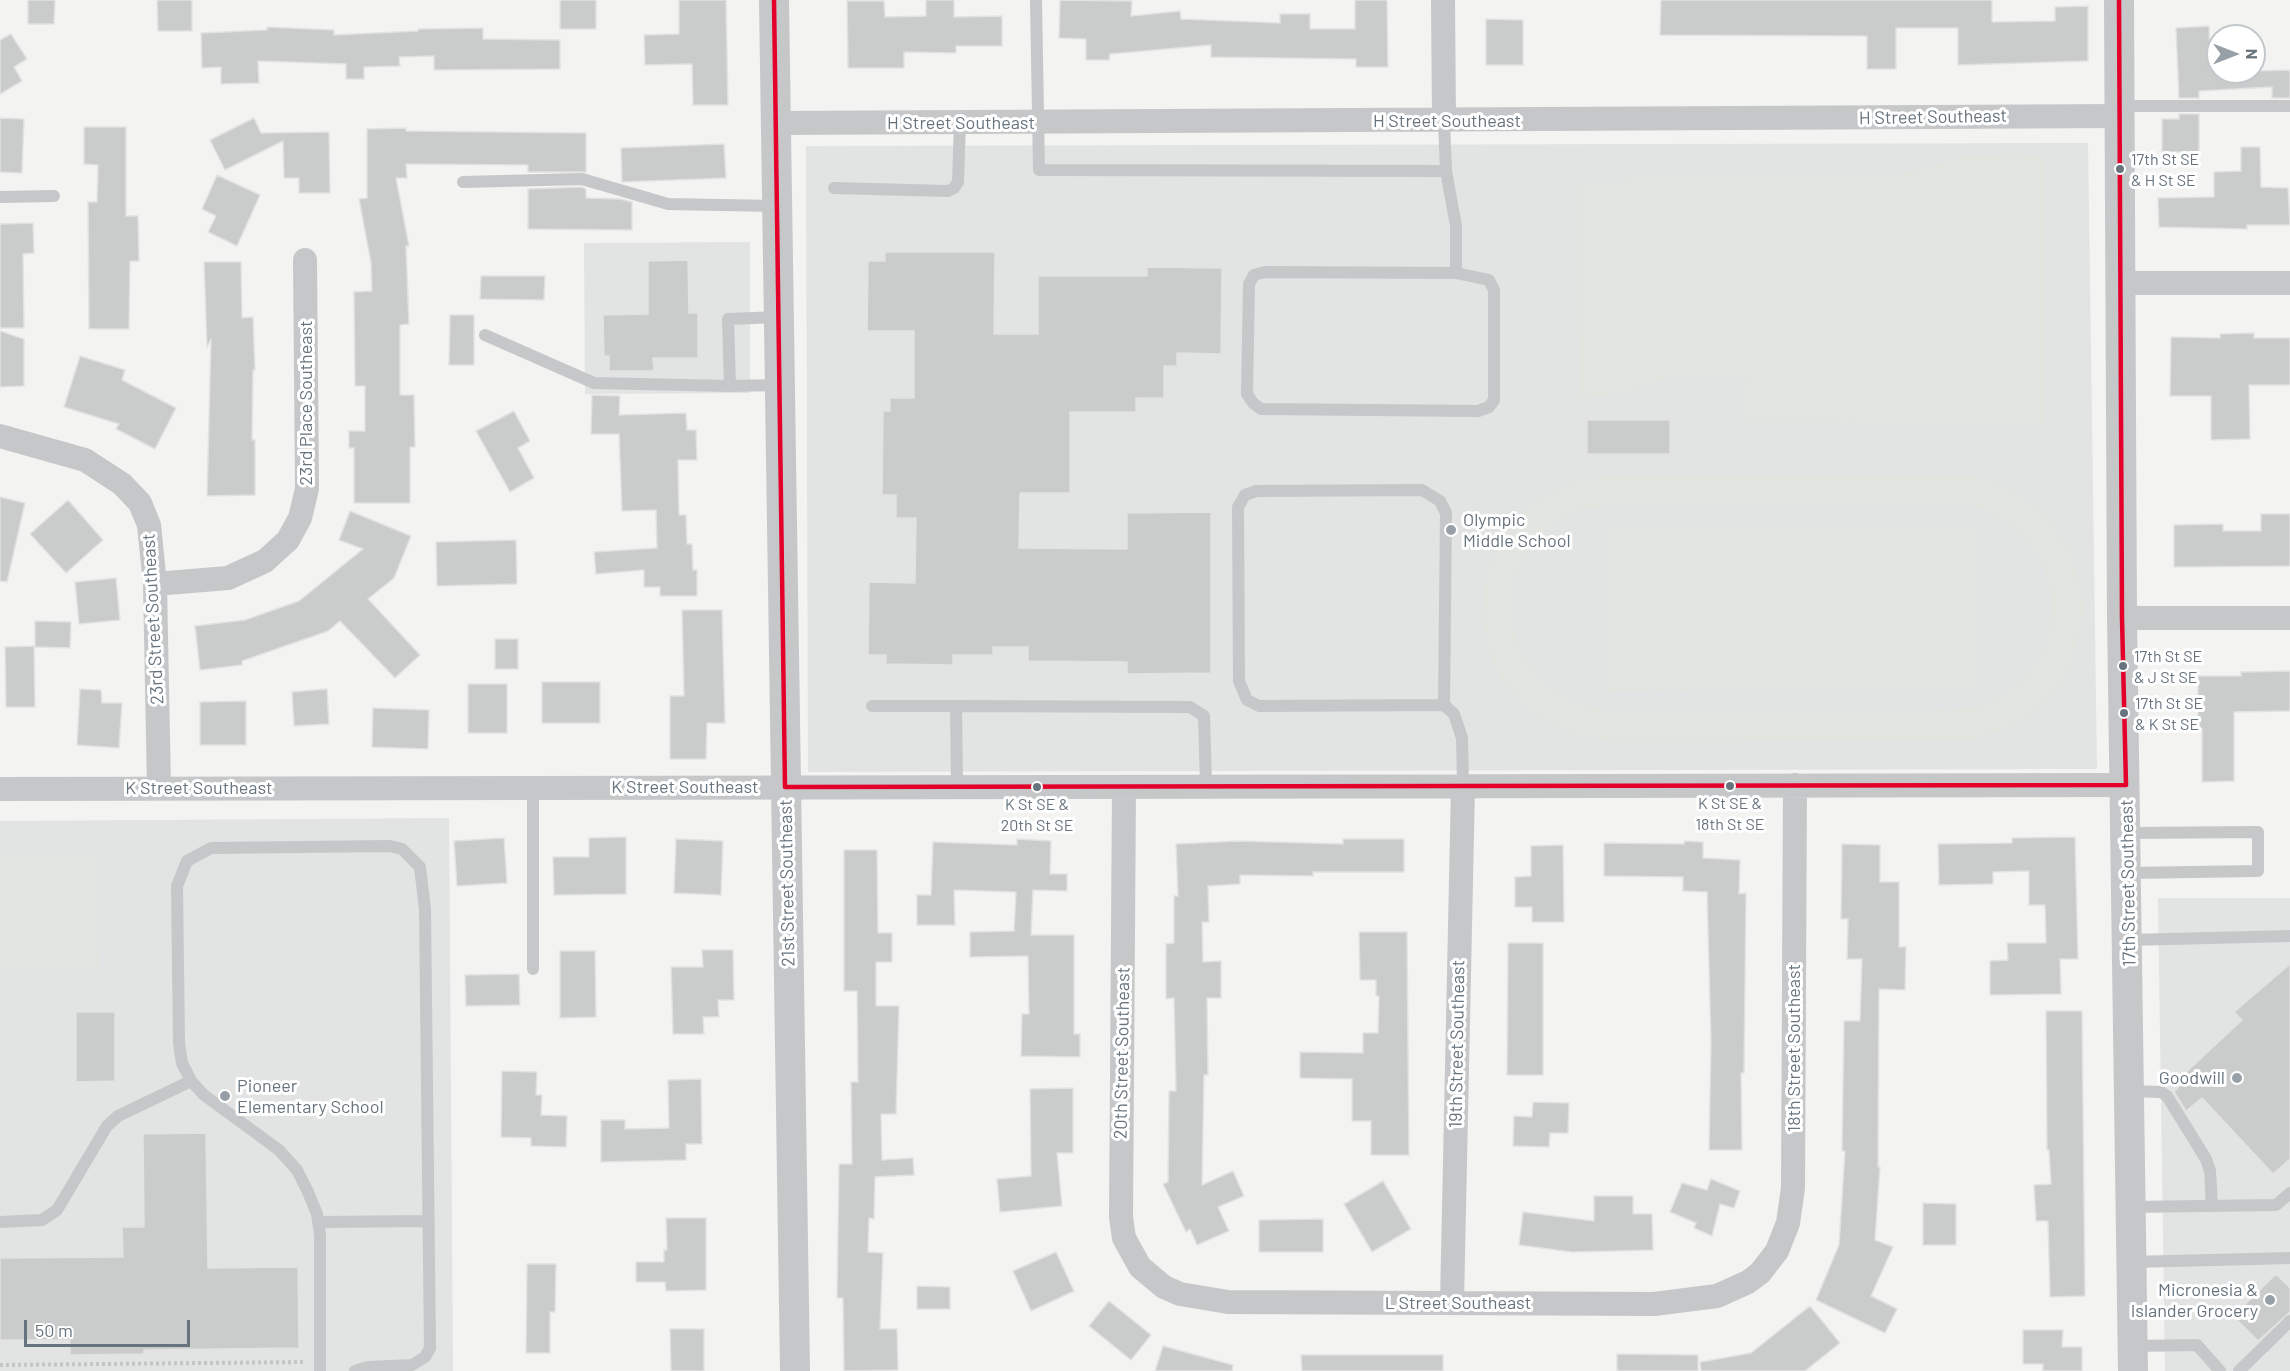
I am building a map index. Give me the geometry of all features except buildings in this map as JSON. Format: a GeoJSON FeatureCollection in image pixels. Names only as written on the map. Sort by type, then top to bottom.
{"type":"FeatureCollection","features":[{"type":"Feature","properties":{"kind":"street","name":"21st Street Southeast"},"geometry":{"type":"LineString","coordinates":[[774,0],[795,1371]]}},
{"type":"Feature","properties":{"kind":"street"},"geometry":{"type":"LineString","coordinates":[[1443,0],[1444,121]]}},
{"type":"Feature","properties":{"kind":"street","name":"17th Street Southeast"},"geometry":{"type":"LineString","coordinates":[[2119,0],[2122,618],[2127,833],[2133,1359]]}},
{"type":"Feature","properties":{"kind":"street","name":"H Street Southeast"},"geometry":{"type":"LineString","coordinates":[[775,123],[1444,121],[2120,111]]}},
{"type":"Feature","properties":{"kind":"street","name":"23rd Place Southeast"},"geometry":{"type":"LineString","coordinates":[[155,584],[228,578],[265,561],[288,540],[300,518],[307,489],[305,260]]}},
{"type":"Feature","properties":{"kind":"street"},"geometry":{"type":"LineString","coordinates":[[2122,283],[2290,283]]}},
{"type":"Feature","properties":{"kind":"street","name":"23rd Street Southeast"},"geometry":{"type":"LineString","coordinates":[[0,436],[86,460],[122,484],[140,503],[149,525],[155,584],[159,788]]}},
{"type":"Feature","properties":{"kind":"street"},"geometry":{"type":"LineString","coordinates":[[2122,618],[2290,618]]}},
{"type":"Feature","properties":{"kind":"street","name":"18th Street Southeast"},"geometry":{"type":"LineString","coordinates":[[1736,1289],[1760,1273],[1777,1251],[1788,1223],[1792,1197],[1795,785]]}},
{"type":"Feature","properties":{"kind":"street","name":"K Street Southeast"},"geometry":{"type":"LineString","coordinates":[[0,789],[2126,785]]}},
{"type":"Feature","properties":{"kind":"street","name":"19th Street Southeast"},"geometry":{"type":"LineString","coordinates":[[1452,1302],[1463,786]]}},
{"type":"Feature","properties":{"kind":"street","name":"20th Street Southeast"},"geometry":{"type":"LineString","coordinates":[[1124,787],[1121,1216],[1124,1238],[1140,1267],[1164,1287],[1180,1294]]}},
{"type":"Feature","properties":{"kind":"street","name":"L Street Southeast"},"geometry":{"type":"LineString","coordinates":[[1180,1294],[1228,1302],[1278,1304],[1452,1302],[1654,1304],[1697,1300],[1736,1289]]}},
{"type":"Feature","properties":{"kind":"lane"},"geometry":{"type":"LineString","coordinates":[[1036,0],[1039,170],[1446,171]]}},
{"type":"Feature","properties":{"kind":"lane"},"geometry":{"type":"LineString","coordinates":[[2120,111],[2290,106]]}},
{"type":"Feature","properties":{"kind":"lane"},"geometry":{"type":"LineString","coordinates":[[1444,121],[1446,171],[1456,226],[1456,273]]}},
{"type":"Feature","properties":{"kind":"lane"},"geometry":{"type":"LineString","coordinates":[[834,188],[948,190],[954,188],[958,182],[960,123]]}},
{"type":"Feature","properties":{"kind":"lane"},"geometry":{"type":"LineString","coordinates":[[463,182],[582,179],[668,204],[776,206]]}},
{"type":"Feature","properties":{"kind":"lane"},"geometry":{"type":"LineString","coordinates":[[0,196],[54,196]]}},
{"type":"Feature","properties":{"kind":"lane"},"geometry":{"type":"LineString","coordinates":[[1265,272],[1456,273],[1489,280],[1494,290],[1494,400],[1489,407],[1478,411],[1261,409],[1247,394],[1249,284],[1254,275],[1265,272]]}},
{"type":"Feature","properties":{"kind":"lane"},"geometry":{"type":"LineString","coordinates":[[730,386],[728,319],[778,317]]}},
{"type":"Feature","properties":{"kind":"lane"},"geometry":{"type":"LineString","coordinates":[[486,335],[594,383],[779,385]]}},
{"type":"Feature","properties":{"kind":"lane"},"geometry":{"type":"LineString","coordinates":[[1444,705],[1446,513],[1440,501],[1422,490],[1256,491],[1245,495],[1238,507],[1239,681],[1247,700],[1258,706],[1444,705],[1454,714],[1462,738],[1463,786]]}},
{"type":"Feature","properties":{"kind":"lane"},"geometry":{"type":"LineString","coordinates":[[872,706],[1190,707],[1204,716],[1206,786]]}},
{"type":"Feature","properties":{"kind":"lane"},"geometry":{"type":"LineString","coordinates":[[956,706],[957,787]]}},
{"type":"Feature","properties":{"kind":"lane"},"geometry":{"type":"LineString","coordinates":[[532,788],[532,969]]}},
{"type":"Feature","properties":{"kind":"lane"},"geometry":{"type":"LineString","coordinates":[[2127,833],[2258,832],[2258,871],[2127,873]]}},
{"type":"Feature","properties":{"kind":"lane"},"geometry":{"type":"LineString","coordinates":[[320,1366],[318,1222],[300,1178],[279,1150],[204,1095],[191,1081],[183,1063],[179,1043],[177,886],[180,872],[187,861],[211,848],[390,846],[402,849],[420,867],[424,898],[430,1348],[425,1357],[405,1367],[368,1367],[355,1371]]}},
{"type":"Feature","properties":{"kind":"lane"},"geometry":{"type":"LineString","coordinates":[[2128,940],[2290,936]]}},
{"type":"Feature","properties":{"kind":"lane"},"geometry":{"type":"LineString","coordinates":[[0,1222],[42,1220],[57,1210],[107,1126],[118,1116],[191,1081]]}},
{"type":"Feature","properties":{"kind":"lane"},"geometry":{"type":"LineString","coordinates":[[2130,1091],[2161,1092],[2167,1096],[2206,1159],[2210,1171],[2212,1206]]}},
{"type":"Feature","properties":{"kind":"lane"},"geometry":{"type":"LineString","coordinates":[[2131,1208],[2276,1205],[2289,1195]]}},
{"type":"Feature","properties":{"kind":"lane"},"geometry":{"type":"LineString","coordinates":[[318,1222],[428,1221]]}},
{"type":"Feature","properties":{"kind":"lane"},"geometry":{"type":"LineString","coordinates":[[2132,1262],[2290,1258]]}},
{"type":"Feature","properties":{"kind":"lane"},"geometry":{"type":"LineString","coordinates":[[2239,1371],[2290,1321]]}},
{"type":"Feature","properties":{"kind":"lane"},"geometry":{"type":"LineString","coordinates":[[2133,1359],[2197,1345],[2220,1371]]}},
{"type":"Feature","properties":{"kind":"path"},"geometry":{"type":"LineString","coordinates":[[0,1365],[320,1366]]}},
{"type":"Feature","properties":{"kind":"shaded area","name":"Olympic Middle School"},"geometry":{"type":"Polygon","coordinates":[[[2088,143],[2097,769],[808,772],[806,146],[2088,143]]]}},
{"type":"Feature","properties":{"kind":"shaded area"},"geometry":{"type":"Polygon","coordinates":[[[2016,154],[2043,157],[2045,424],[1743,422],[1746,375],[1673,375],[1629,392],[1579,399],[1578,182],[1626,183],[1626,175],[1903,174],[1962,157],[2016,154]]]}},
{"type":"Feature","properties":{"kind":"shaded area"},"geometry":{"type":"Polygon","coordinates":[[[750,242],[750,393],[585,394],[584,243],[750,242]]]}},
{"type":"Feature","properties":{"kind":"shaded area"},"geometry":{"type":"Polygon","coordinates":[[[1615,475],[1973,476],[1994,482],[2014,491],[2049,518],[2072,555],[2083,598],[2083,619],[2072,662],[2062,682],[2032,714],[2013,726],[1972,740],[1614,742],[1571,734],[1532,713],[1503,681],[1492,661],[1482,619],[1486,575],[1503,535],[1533,502],[1572,482],[1615,475]],[[1614,504],[1576,511],[1559,519],[1531,545],[1514,579],[1511,617],[1521,654],[1544,684],[1576,704],[1614,711],[1968,709],[1987,704],[2019,684],[2042,654],[2049,636],[2052,598],[2042,561],[2019,531],[1987,511],[1968,505],[1614,504]]]}},
{"type":"Feature","properties":{"kind":"shaded area"},"geometry":{"type":"Polygon","coordinates":[[[1975,526],[1975,690],[1607,691],[1607,527],[1975,526]]]}},
{"type":"Feature","properties":{"kind":"shaded area","name":"Pioneer Elementary School"},"geometry":{"type":"Polygon","coordinates":[[[449,818],[453,1371],[0,1371],[0,821],[449,818]]]}},
{"type":"Feature","properties":{"kind":"shaded area"},"geometry":{"type":"Polygon","coordinates":[[[98,854],[99,969],[0,970],[0,855],[98,854]]]}},
{"type":"Feature","properties":{"kind":"shaded area"},"geometry":{"type":"Polygon","coordinates":[[[2158,898],[2290,898],[2290,1371],[2165,1371],[2158,898]]]}},
{"type":"Feature","properties":{"kind":"transit line"},"geometry":{"type":"LineString","coordinates":[[774,0],[785,787]]}},
{"type":"Feature","properties":{"kind":"transit line"},"geometry":{"type":"LineString","coordinates":[[2119,0],[2122,618],[2126,785]]}},
{"type":"Feature","properties":{"kind":"transit line"},"geometry":{"type":"LineString","coordinates":[[785,787],[2126,785]]}},
{"type":"Feature","properties":{"kind":"place","name":"17th St SE & H St SE"},"geometry":{"type":"Point","coordinates":[2120,169]}},
{"type":"Feature","properties":{"kind":"place","name":"Olympic Middle School"},"geometry":{"type":"Point","coordinates":[1451,530]}},
{"type":"Feature","properties":{"kind":"place","name":"17th St SE & J St SE"},"geometry":{"type":"Point","coordinates":[2123,666]}},
{"type":"Feature","properties":{"kind":"place","name":"17th St SE & K St SE"},"geometry":{"type":"Point","coordinates":[2124,713]}},
{"type":"Feature","properties":{"kind":"place","name":"K St SE & 18th St SE"},"geometry":{"type":"Point","coordinates":[1730,786]}},
{"type":"Feature","properties":{"kind":"place","name":"K St SE & 20th St SE"},"geometry":{"type":"Point","coordinates":[1037,787]}},
{"type":"Feature","properties":{"kind":"place","name":"Goodwill"},"geometry":{"type":"Point","coordinates":[2237,1078]}},
{"type":"Feature","properties":{"kind":"place","name":"Pioneer Elementary School"},"geometry":{"type":"Point","coordinates":[225,1096]}},
{"type":"Feature","properties":{"kind":"place","name":"Micronesia & Islander Grocery"},"geometry":{"type":"Point","coordinates":[2270,1300]}}]}
